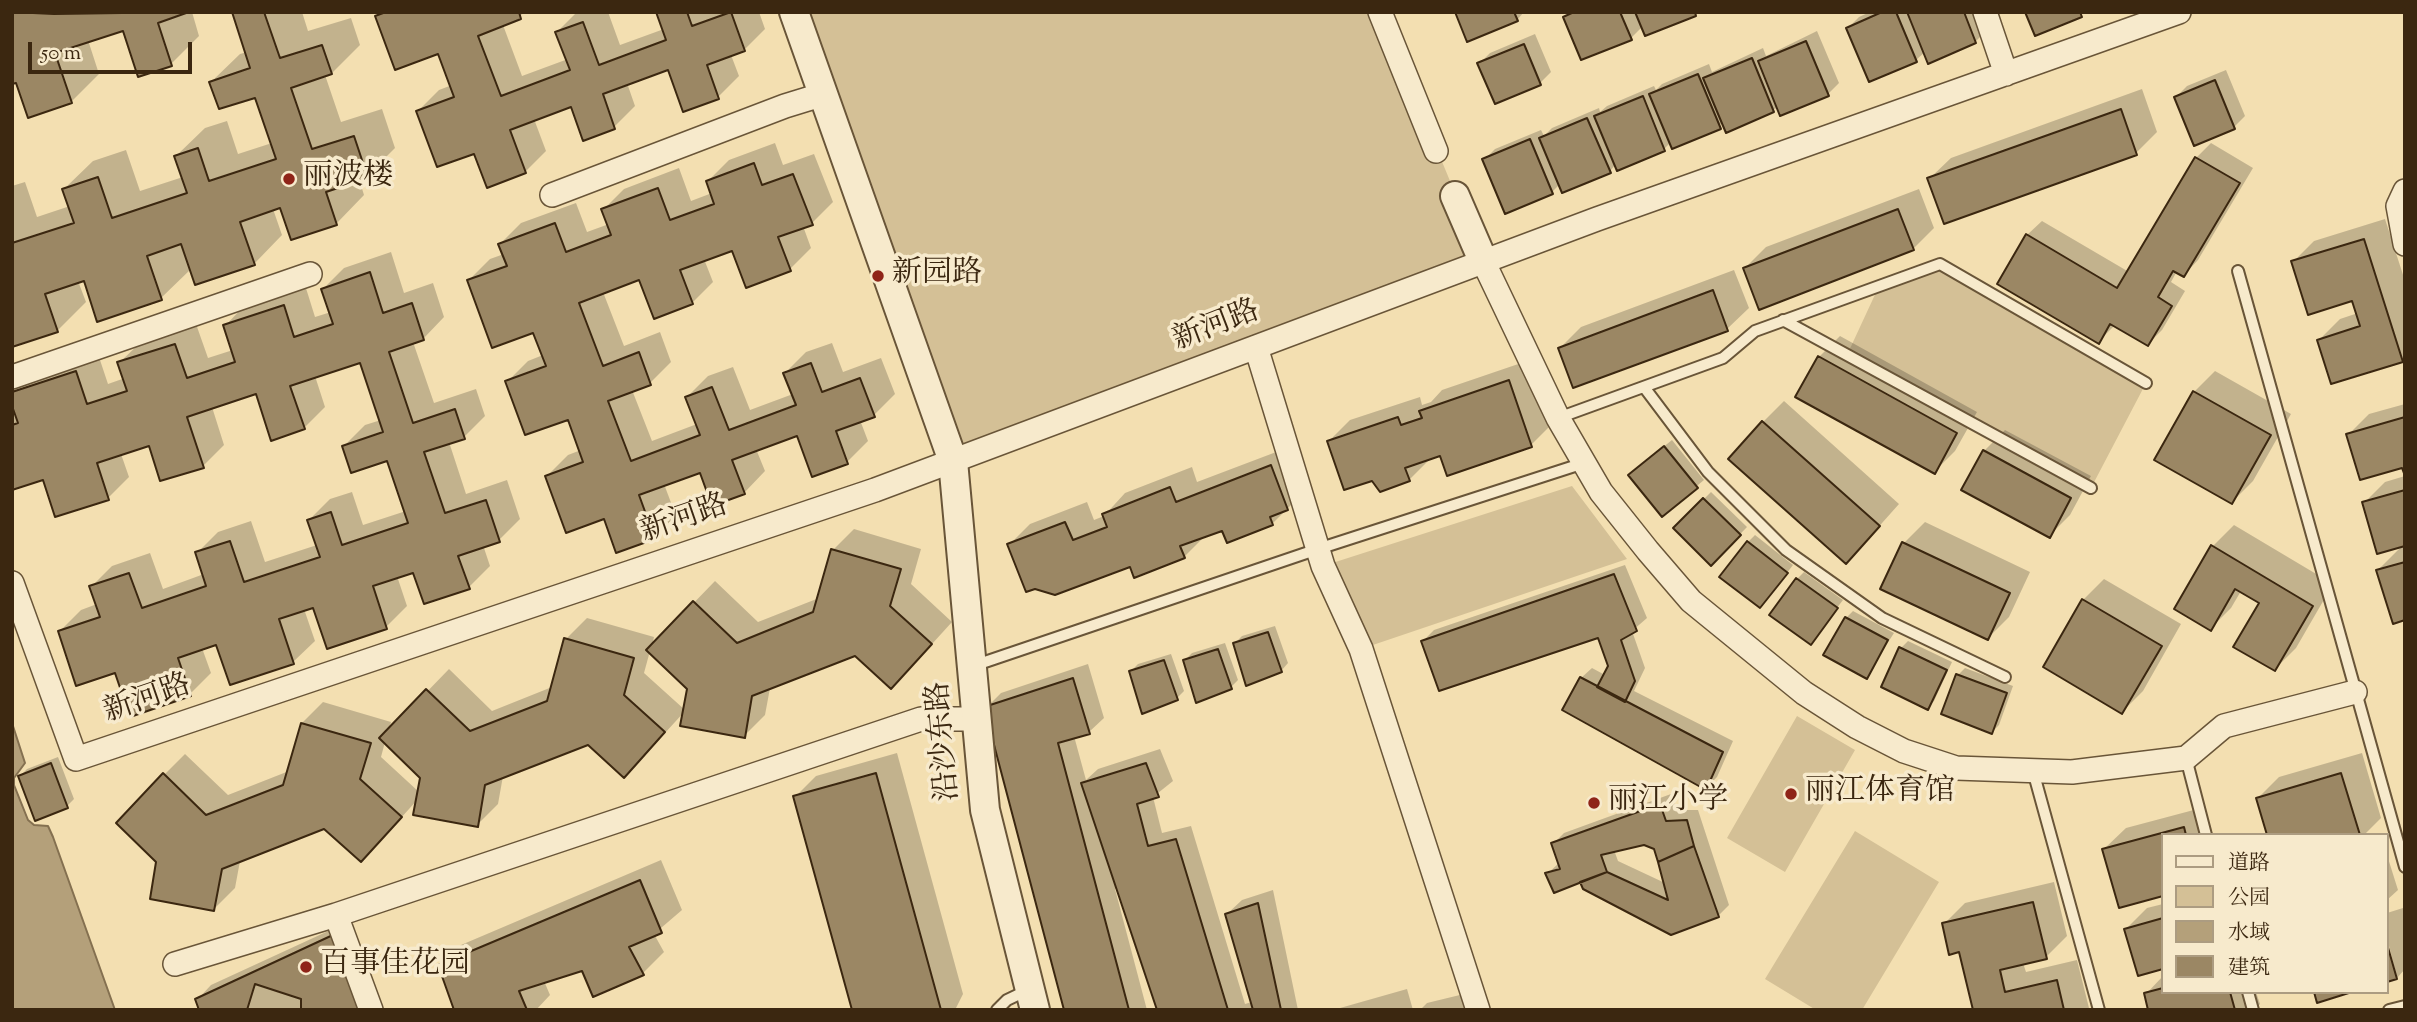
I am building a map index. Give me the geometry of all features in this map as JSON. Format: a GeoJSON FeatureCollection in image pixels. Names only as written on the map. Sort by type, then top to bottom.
{"type":"FeatureCollection","features":[{"type":"Feature","properties":{"kind":"street"},"geometry":{"type":"LineString","coordinates":[[794,12],[884,274],[953,461]]}},
{"type":"Feature","properties":{"kind":"street"},"geometry":{"type":"LineString","coordinates":[[1380,12],[1436,151]]}},
{"type":"Feature","properties":{"kind":"street"},"geometry":{"type":"LineString","coordinates":[[1985,12],[2006,74]]}},
{"type":"Feature","properties":{"kind":"street","name":"新河路"},"geometry":{"type":"LineString","coordinates":[[12,583],[76,759],[875,490],[1597,219],[2179,12]]}},
{"type":"Feature","properties":{"kind":"street"},"geometry":{"type":"LineString","coordinates":[[552,195],[824,94]]}},
{"type":"Feature","properties":{"kind":"street"},"geometry":{"type":"LineString","coordinates":[[2405,191],[2398,206],[2405,244]]}},
{"type":"Feature","properties":{"kind":"street"},"geometry":{"type":"LineString","coordinates":[[1455,196],[1558,418],[1601,492],[1691,601],[1804,693],[1857,727],[1904,751],[1956,768],[2072,772],[2186,758],[2224,726],[2355,692]]}},
{"type":"Feature","properties":{"kind":"street"},"geometry":{"type":"LineString","coordinates":[[12,377],[310,274]]}},
{"type":"Feature","properties":{"kind":"street"},"geometry":{"type":"LineString","coordinates":[[1256,347],[1318,549],[1361,649],[1478,1010]]}},
{"type":"Feature","properties":{"kind":"street","name":"沿沙东路"},"geometry":{"type":"LineString","coordinates":[[953,461],[985,810],[1032,1000]]}},
{"type":"Feature","properties":{"kind":"street"},"geometry":{"type":"LineString","coordinates":[[175,964],[336,915],[921,719],[977,719]]}},
{"type":"Feature","properties":{"kind":"street"},"geometry":{"type":"LineString","coordinates":[[336,915],[371,1010]]}},
{"type":"Feature","properties":{"kind":"lane"},"geometry":{"type":"LineString","coordinates":[[1558,418],[1723,358],[1755,331],[1940,264],[2146,383]]}},
{"type":"Feature","properties":{"kind":"lane"},"geometry":{"type":"LineString","coordinates":[[2238,271],[2405,867]]}},
{"type":"Feature","properties":{"kind":"lane"},"geometry":{"type":"LineString","coordinates":[[1783,320],[2091,488]]}},
{"type":"Feature","properties":{"kind":"lane"},"geometry":{"type":"LineString","coordinates":[[1644,387],[1708,472],[1786,550],[1882,618],[2005,677]]}},
{"type":"Feature","properties":{"kind":"lane"},"geometry":{"type":"LineString","coordinates":[[972,667],[1318,549],[1584,463]]}},
{"type":"Feature","properties":{"kind":"lane"},"geometry":{"type":"LineString","coordinates":[[2186,758],[2205,833]]}},
{"type":"Feature","properties":{"kind":"lane"},"geometry":{"type":"LineString","coordinates":[[2033,771],[2099,1010]]}},
{"type":"Feature","properties":{"kind":"lane"},"geometry":{"type":"LineString","coordinates":[[997,1010],[1007,1000],[1032,1000]]}},
{"type":"Feature","properties":{"kind":"lane"},"geometry":{"type":"LineString","coordinates":[[2389,1010],[2405,1006]]}},
{"type":"Feature","properties":{"kind":"green space"},"geometry":{"type":"Polygon","coordinates":[[[808,12],[1380,12],[1484,263],[956,460],[808,12]]]}},
{"type":"Feature","properties":{"kind":"green space"},"geometry":{"type":"Polygon","coordinates":[[[1940,264],[2146,383],[2091,488],[1847,355],[1879,286],[1940,264]]]}},
{"type":"Feature","properties":{"kind":"green space"},"geometry":{"type":"Polygon","coordinates":[[[1572,486],[1627,559],[1361,649],[1323,566],[1572,486]]]}},
{"type":"Feature","properties":{"kind":"green space","name":"丽江体育馆"},"geometry":{"type":"Polygon","coordinates":[[[1797,716],[1855,750],[1785,872],[1727,838],[1797,716]]]}},
{"type":"Feature","properties":{"kind":"green space"},"geometry":{"type":"Polygon","coordinates":[[[1855,831],[1939,882],[1862,1010],[1816,1010],[1765,979],[1855,831]]]}},
{"type":"Feature","properties":{"kind":"water"},"geometry":{"type":"Polygon","coordinates":[[[12,723],[25,763],[14,778],[14,785],[28,820],[34,825],[48,826],[53,837],[115,1010],[12,1010],[12,723]]]}},
{"type":"Feature","properties":{"kind":"building"},"geometry":{"type":"Polygon","coordinates":[[[12,12],[189,12],[158,23],[172,66],[138,77],[123,31],[55,53],[72,103],[28,118],[16,83],[12,84],[12,12]]]}},
{"type":"Feature","properties":{"kind":"building","name":"丽波楼"},"geometry":{"type":"Polygon","coordinates":[[[232,12],[264,12],[280,58],[322,45],[332,74],[291,88],[312,149],[354,136],[368,178],[326,192],[337,225],[291,240],[280,208],[240,222],[255,265],[195,285],[181,244],[147,256],[162,300],[97,322],[84,281],[45,294],[58,332],[12,347],[12,243],[74,223],[62,189],[98,177],[112,218],[187,193],[174,156],[198,148],[209,181],[276,159],[255,98],[219,109],[209,82],[250,68],[232,12]]]}},
{"type":"Feature","properties":{"kind":"building"},"geometry":{"type":"Polygon","coordinates":[[[386,12],[519,12],[521,19],[478,36],[501,96],[570,70],[555,32],[583,22],[599,65],[666,40],[656,12],[687,12],[692,26],[731,12],[745,51],[707,65],[719,99],[683,112],[668,70],[603,94],[615,129],[583,141],[571,107],[510,130],[526,173],[487,188],[474,154],[437,167],[416,111],[454,97],[438,54],[395,70],[375,16],[386,12]]]}},
{"type":"Feature","properties":{"kind":"building"},"geometry":{"type":"Polygon","coordinates":[[[1455,12],[1514,12],[1518,21],[1467,42],[1455,12]]]}},
{"type":"Feature","properties":{"kind":"building"},"geometry":{"type":"Polygon","coordinates":[[[1574,12],[1620,12],[1632,40],[1581,60],[1563,17],[1574,12]]]}},
{"type":"Feature","properties":{"kind":"building"},"geometry":{"type":"Polygon","coordinates":[[[1635,12],[1695,12],[1696,16],[1645,36],[1635,12]]]}},
{"type":"Feature","properties":{"kind":"building"},"geometry":{"type":"Polygon","coordinates":[[[1882,12],[1896,12],[1917,62],[1869,82],[1846,28],[1882,12]]]}},
{"type":"Feature","properties":{"kind":"building"},"geometry":{"type":"Polygon","coordinates":[[[1907,12],[1964,12],[1976,43],[1928,64],[1907,12]]]}},
{"type":"Feature","properties":{"kind":"building"},"geometry":{"type":"Polygon","coordinates":[[[2025,12],[2080,12],[2082,17],[2035,36],[2025,12]]]}},
{"type":"Feature","properties":{"kind":"building"},"geometry":{"type":"Polygon","coordinates":[[[1806,41],[1829,96],[1780,116],[1758,61],[1806,41]]]}},
{"type":"Feature","properties":{"kind":"building"},"geometry":{"type":"Polygon","coordinates":[[[1524,44],[1541,85],[1495,104],[1477,63],[1524,44]]]}},
{"type":"Feature","properties":{"kind":"building"},"geometry":{"type":"Polygon","coordinates":[[[1752,58],[1774,112],[1726,133],[1703,78],[1752,58]]]}},
{"type":"Feature","properties":{"kind":"building"},"geometry":{"type":"Polygon","coordinates":[[[1698,74],[1721,129],[1672,149],[1649,94],[1698,74]]]}},
{"type":"Feature","properties":{"kind":"building"},"geometry":{"type":"Polygon","coordinates":[[[2215,80],[2235,129],[2194,146],[2174,97],[2215,80]]]}},
{"type":"Feature","properties":{"kind":"building"},"geometry":{"type":"Polygon","coordinates":[[[1643,96],[1665,151],[1617,171],[1594,116],[1643,96]]]}},
{"type":"Feature","properties":{"kind":"building"},"geometry":{"type":"Polygon","coordinates":[[[2121,109],[2137,155],[1944,224],[1927,178],[2121,109]]]}},
{"type":"Feature","properties":{"kind":"building"},"geometry":{"type":"Polygon","coordinates":[[[1587,118],[1611,173],[1562,193],[1539,138],[1587,118]]]}},
{"type":"Feature","properties":{"kind":"building"},"geometry":{"type":"Polygon","coordinates":[[[1530,139],[1553,194],[1505,214],[1482,159],[1530,139]]]}},
{"type":"Feature","properties":{"kind":"building"},"geometry":{"type":"Polygon","coordinates":[[[2195,157],[2240,183],[2184,277],[2173,271],[2158,297],[2172,306],[2148,346],[2110,324],[2099,344],[1997,284],[2026,234],[2117,288],[2195,157]]]}},
{"type":"Feature","properties":{"kind":"building"},"geometry":{"type":"Polygon","coordinates":[[[754,163],[762,185],[793,174],[813,225],[778,237],[791,271],[746,288],[732,251],[680,270],[693,304],[654,319],[639,280],[579,303],[603,366],[639,352],[651,385],[608,401],[631,461],[700,435],[685,397],[712,387],[729,430],[796,405],[783,373],[811,363],[822,392],[860,378],[875,417],[836,431],[848,464],[812,477],[797,436],[732,460],[745,494],[712,506],[700,473],[639,495],[655,539],[616,553],[604,519],[566,533],[545,476],[583,462],[568,420],[525,435],[505,381],[546,366],[533,333],[492,348],[467,280],[507,266],[498,244],[555,223],[566,252],[611,235],[601,209],[658,188],[670,220],[714,204],[706,181],[754,163]]]}},
{"type":"Feature","properties":{"kind":"building"},"geometry":{"type":"Polygon","coordinates":[[[1898,209],[1914,250],[1759,310],[1743,268],[1898,209]]]}},
{"type":"Feature","properties":{"kind":"building"},"geometry":{"type":"Polygon","coordinates":[[[2364,239],[2403,362],[2331,384],[2317,340],[2360,326],[2352,301],[2308,315],[2291,261],[2364,239]]]}},
{"type":"Feature","properties":{"kind":"building"},"geometry":{"type":"Polygon","coordinates":[[[370,272],[383,313],[412,303],[424,340],[389,352],[413,423],[455,409],[465,439],[424,452],[445,513],[486,500],[500,542],[458,556],[470,589],[424,604],[413,573],[373,586],[387,629],[327,649],[313,608],[279,619],[294,664],[230,685],[216,645],[178,658],[191,696],[130,717],[115,673],[76,686],[58,631],[100,617],[89,586],[129,573],[142,608],[206,586],[195,552],[230,541],[244,582],[320,557],[307,520],[331,512],[342,545],[408,523],[387,461],[351,473],[342,446],[383,432],[360,363],[290,386],[305,429],[271,441],[256,394],[187,417],[204,468],[160,481],[149,446],[97,463],[109,500],[55,517],[43,480],[12,490],[12,425],[18,423],[12,406],[12,392],[76,371],[87,404],[127,391],[117,362],[175,344],[187,378],[235,362],[223,325],[284,305],[294,337],[333,324],[321,289],[370,272]]]}},
{"type":"Feature","properties":{"kind":"building"},"geometry":{"type":"Polygon","coordinates":[[[1713,290],[1728,331],[1573,388],[1558,348],[1713,290]]]}},
{"type":"Feature","properties":{"kind":"building"},"geometry":{"type":"Polygon","coordinates":[[[1818,356],[1957,433],[1935,474],[1795,397],[1818,356]]]}},
{"type":"Feature","properties":{"kind":"building"},"geometry":{"type":"Polygon","coordinates":[[[1509,380],[1532,447],[1447,476],[1440,456],[1405,468],[1410,481],[1380,492],[1372,481],[1344,490],[1327,441],[1398,417],[1401,425],[1422,418],[1419,411],[1509,380]]]}},
{"type":"Feature","properties":{"kind":"building"},"geometry":{"type":"Polygon","coordinates":[[[2193,391],[2271,435],[2232,504],[2154,460],[2193,391]]]}},
{"type":"Feature","properties":{"kind":"building"},"geometry":{"type":"Polygon","coordinates":[[[2405,417],[2405,476],[2402,468],[2360,480],[2346,434],[2405,417]]]}},
{"type":"Feature","properties":{"kind":"building"},"geometry":{"type":"Polygon","coordinates":[[[1762,421],[1880,526],[1846,564],[1728,459],[1762,421]]]}},
{"type":"Feature","properties":{"kind":"building"},"geometry":{"type":"Polygon","coordinates":[[[1664,446],[1698,488],[1662,517],[1628,475],[1664,446]]]}},
{"type":"Feature","properties":{"kind":"building"},"geometry":{"type":"Polygon","coordinates":[[[1983,450],[2071,498],[2050,538],[1961,490],[1983,450]]]}},
{"type":"Feature","properties":{"kind":"building"},"geometry":{"type":"Polygon","coordinates":[[[1271,465],[1288,510],[1270,517],[1273,525],[1227,543],[1222,531],[1180,546],[1185,558],[1134,578],[1130,567],[1055,595],[1035,589],[1026,592],[1007,544],[1065,522],[1073,540],[1107,527],[1102,514],[1170,487],[1176,502],[1271,465]]]}},
{"type":"Feature","properties":{"kind":"building"},"geometry":{"type":"Polygon","coordinates":[[[2405,490],[2405,546],[2377,554],[2362,502],[2405,490]]]}},
{"type":"Feature","properties":{"kind":"building"},"geometry":{"type":"Polygon","coordinates":[[[1703,498],[1741,535],[1711,566],[1673,528],[1703,498]]]}},
{"type":"Feature","properties":{"kind":"building"},"geometry":{"type":"Polygon","coordinates":[[[1747,541],[1788,573],[1760,608],[1719,577],[1747,541]]]}},
{"type":"Feature","properties":{"kind":"building"},"geometry":{"type":"Polygon","coordinates":[[[1902,542],[2010,593],[1988,640],[1880,589],[1902,542]]]}},
{"type":"Feature","properties":{"kind":"building"},"geometry":{"type":"Polygon","coordinates":[[[2211,545],[2313,606],[2275,671],[2233,647],[2259,603],[2235,589],[2211,631],[2174,609],[2211,545]]]}},
{"type":"Feature","properties":{"kind":"building"},"geometry":{"type":"Polygon","coordinates":[[[831,549],[901,569],[890,606],[932,644],[891,689],[855,656],[752,696],[745,738],[680,726],[687,689],[646,650],[693,601],[737,643],[813,612],[831,549]]]}},
{"type":"Feature","properties":{"kind":"building"},"geometry":{"type":"Polygon","coordinates":[[[2405,562],[2405,620],[2393,624],[2376,570],[2405,562]]]}},
{"type":"Feature","properties":{"kind":"building"},"geometry":{"type":"Polygon","coordinates":[[[1614,574],[1637,631],[1621,640],[1635,681],[1625,702],[1597,687],[1608,666],[1598,638],[1439,691],[1421,641],[1614,574]]]}},
{"type":"Feature","properties":{"kind":"building"},"geometry":{"type":"Polygon","coordinates":[[[1796,578],[1838,608],[1811,645],[1769,615],[1796,578]]]}},
{"type":"Feature","properties":{"kind":"building"},"geometry":{"type":"Polygon","coordinates":[[[2082,599],[2162,646],[2122,714],[2043,667],[2082,599]]]}},
{"type":"Feature","properties":{"kind":"building"},"geometry":{"type":"Polygon","coordinates":[[[1845,617],[1888,640],[1867,679],[1823,655],[1845,617]]]}},
{"type":"Feature","properties":{"kind":"building"},"geometry":{"type":"Polygon","coordinates":[[[1268,632],[1282,672],[1246,686],[1233,643],[1268,632]]]}},
{"type":"Feature","properties":{"kind":"building"},"geometry":{"type":"Polygon","coordinates":[[[564,638],[634,658],[624,695],[665,732],[624,778],[588,745],[485,785],[478,827],[413,815],[420,778],[379,738],[426,689],[470,731],[547,701],[564,638]]]}},
{"type":"Feature","properties":{"kind":"building"},"geometry":{"type":"Polygon","coordinates":[[[1899,647],[1947,670],[1928,710],[1881,687],[1899,647]]]}},
{"type":"Feature","properties":{"kind":"building"},"geometry":{"type":"Polygon","coordinates":[[[1218,649],[1232,689],[1196,703],[1183,660],[1218,649]]]}},
{"type":"Feature","properties":{"kind":"building"},"geometry":{"type":"Polygon","coordinates":[[[1164,660],[1178,700],[1142,714],[1129,671],[1164,660]]]}},
{"type":"Feature","properties":{"kind":"building"},"geometry":{"type":"Polygon","coordinates":[[[1956,674],[2007,693],[1992,734],[1941,714],[1956,674]]]}},
{"type":"Feature","properties":{"kind":"building"},"geometry":{"type":"Polygon","coordinates":[[[1580,677],[1723,752],[1706,790],[1562,710],[1580,677]]]}},
{"type":"Feature","properties":{"kind":"building"},"geometry":{"type":"Polygon","coordinates":[[[1073,678],[1090,734],[1058,743],[1129,1010],[1064,1010],[984,707],[1073,678]]]}},
{"type":"Feature","properties":{"kind":"building"},"geometry":{"type":"Polygon","coordinates":[[[301,723],[371,743],[360,779],[402,817],[361,862],[324,829],[222,869],[214,911],[150,899],[156,862],[116,823],[163,773],[206,815],[283,785],[301,723]]]}},
{"type":"Feature","properties":{"kind":"building"},"geometry":{"type":"Polygon","coordinates":[[[51,763],[68,808],[35,821],[18,776],[51,763]]]}},
{"type":"Feature","properties":{"kind":"building"},"geometry":{"type":"Polygon","coordinates":[[[1146,763],[1159,797],[1137,804],[1148,846],[1176,839],[1228,1010],[1157,1010],[1081,783],[1146,763]]]}},
{"type":"Feature","properties":{"kind":"building"},"geometry":{"type":"Polygon","coordinates":[[[876,773],[941,1010],[852,1010],[793,796],[876,773]]]}},
{"type":"Feature","properties":{"kind":"building"},"geometry":{"type":"Polygon","coordinates":[[[2341,773],[2359,833],[2266,833],[2256,798],[2341,773]]]}},
{"type":"Feature","properties":{"kind":"building"},"geometry":{"type":"Polygon","coordinates":[[[1660,804],[1666,821],[1687,820],[1694,846],[1658,862],[1654,849],[1644,845],[1601,855],[1607,872],[1554,893],[1545,873],[1560,869],[1551,843],[1660,804]]]}},
{"type":"Feature","properties":{"kind":"building"},"geometry":{"type":"Polygon","coordinates":[[[2184,827],[2186,833],[2162,833],[2162,896],[2119,908],[2102,849],[2184,827]]]}},
{"type":"Feature","properties":{"kind":"building"},"geometry":{"type":"Polygon","coordinates":[[[1694,846],[1719,917],[1671,935],[1583,889],[1580,882],[1607,872],[1668,900],[1658,862],[1694,846]]]}},
{"type":"Feature","properties":{"kind":"building"},"geometry":{"type":"Polygon","coordinates":[[[640,880],[662,933],[629,947],[644,975],[593,997],[582,971],[519,991],[527,1010],[454,1010],[438,965],[640,880]]]}},
{"type":"Feature","properties":{"kind":"building"},"geometry":{"type":"Polygon","coordinates":[[[2033,902],[2047,959],[2000,970],[2005,992],[2057,980],[2064,1010],[1973,1010],[1959,952],[1949,955],[1942,923],[2033,902]]]}},
{"type":"Feature","properties":{"kind":"building"},"geometry":{"type":"Polygon","coordinates":[[[1258,903],[1281,1010],[1253,1010],[1225,914],[1258,903]]]}},
{"type":"Feature","properties":{"kind":"building"},"geometry":{"type":"Polygon","coordinates":[[[2162,918],[2162,969],[2138,976],[2124,929],[2162,918]]]}},
{"type":"Feature","properties":{"kind":"building","name":"百事佳花园"},"geometry":{"type":"Polygon","coordinates":[[[335,934],[363,1010],[199,1010],[195,999],[335,934]]]}},
{"type":"Feature","properties":{"kind":"building"},"geometry":{"type":"Polygon","coordinates":[[[2389,951],[2397,979],[2389,981],[2389,951]]]}},
{"type":"Feature","properties":{"kind":"building"},"geometry":{"type":"Polygon","coordinates":[[[255,984],[301,999],[301,1010],[247,1010],[255,984]]]}},
{"type":"Feature","properties":{"kind":"building"},"geometry":{"type":"Polygon","coordinates":[[[2162,988],[2162,994],[2231,994],[2235,1010],[2148,1010],[2144,993],[2162,988]]]}},
{"type":"Feature","properties":{"kind":"building"},"geometry":{"type":"Polygon","coordinates":[[[2315,994],[2346,994],[2317,1003],[2315,994]]]}},
{"type":"Feature","properties":{"kind":"place","name":"丽波楼"},"geometry":{"type":"Point","coordinates":[289,179]}},
{"type":"Feature","properties":{"kind":"place","name":"新园路"},"geometry":{"type":"Point","coordinates":[878,276]}},
{"type":"Feature","properties":{"kind":"place","name":"丽江体育馆"},"geometry":{"type":"Point","coordinates":[1791,794]}},
{"type":"Feature","properties":{"kind":"place","name":"丽江小学"},"geometry":{"type":"Point","coordinates":[1594,803]}},
{"type":"Feature","properties":{"kind":"place","name":"百事佳花园"},"geometry":{"type":"Point","coordinates":[306,967]}}]}
